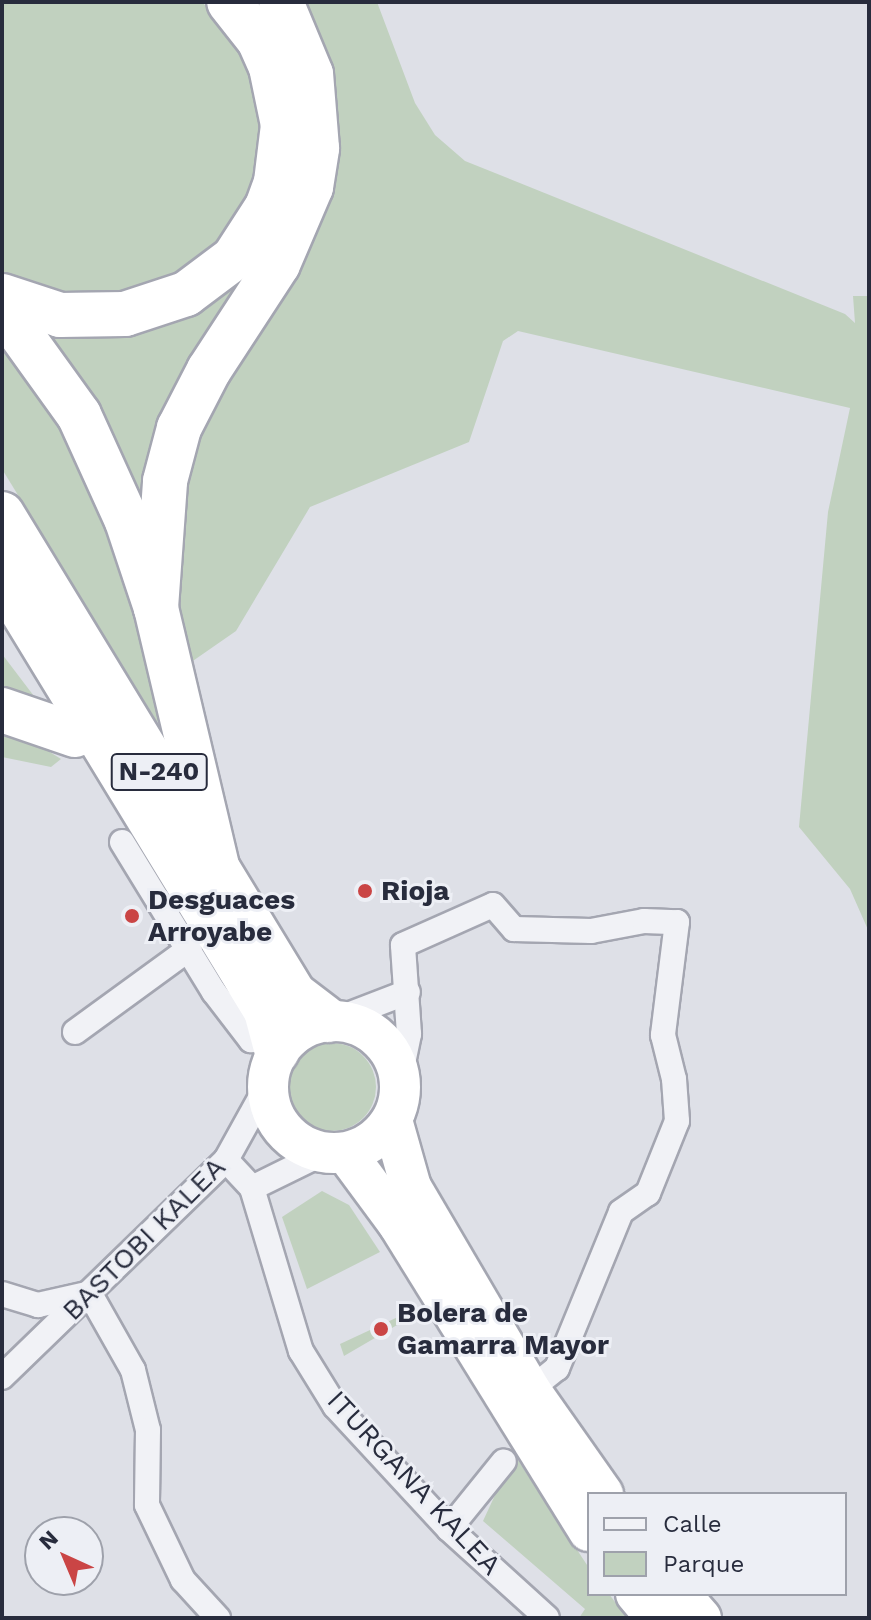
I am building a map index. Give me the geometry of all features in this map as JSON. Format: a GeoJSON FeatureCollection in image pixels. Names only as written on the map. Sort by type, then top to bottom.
{"type":"FeatureCollection","features":[{"type":"Feature","properties":{"kind":"highway"},"geometry":{"type":"LineString","coordinates":[[2,296],[60,315],[125,314],[186,294],[234,258],[267,207],[276,182],[283,125],[271,67],[259,40],[229,2]]}},
{"type":"Feature","properties":{"kind":"highway"},"geometry":{"type":"LineString","coordinates":[[156,608],[165,481],[179,428],[209,370],[278,264],[311,187],[317,148],[311,74],[281,2]]}},
{"type":"Feature","properties":{"kind":"highway"},"geometry":{"type":"LineString","coordinates":[[2,308],[53,372],[102,459],[156,608],[218,870]]}},
{"type":"Feature","properties":{"kind":"highway","name":"N-240"},"geometry":{"type":"LineString","coordinates":[[2,514],[294,994],[331,1020],[358,1025],[378,1037],[393,1056],[400,1078]]}},
{"type":"Feature","properties":{"kind":"highway","name":"N-240"},"geometry":{"type":"LineString","coordinates":[[2,578],[266,1011],[273,1060],[271,1110],[282,1130],[300,1145],[334,1153],[399,1225],[587,1528]]}},
{"type":"Feature","properties":{"kind":"highway"},"geometry":{"type":"LineString","coordinates":[[2,635],[75,735],[133,797]]}},
{"type":"Feature","properties":{"kind":"highway"},"geometry":{"type":"LineString","coordinates":[[2,710],[75,735]]}},
{"type":"Feature","properties":{"kind":"highway"},"geometry":{"type":"LineString","coordinates":[[273,1060],[299,1030],[331,1020]]}},
{"type":"Feature","properties":{"kind":"highway"},"geometry":{"type":"LineString","coordinates":[[400,1078],[392,1120],[411,1187],[538,1383],[602,1492]]}},
{"type":"Feature","properties":{"kind":"highway"},"geometry":{"type":"LineString","coordinates":[[334,1153],[364,1147],[392,1120]]}},
{"type":"Feature","properties":{"kind":"highway"},"geometry":{"type":"LineString","coordinates":[[638,1596],[656,1618]]}},
{"type":"Feature","properties":{"kind":"highway"},"geometry":{"type":"LineString","coordinates":[[682,1596],[701,1618]]}},
{"type":"Feature","properties":{"kind":"street"},"geometry":{"type":"LineString","coordinates":[[122,842],[190,948],[214,992],[251,1040],[273,1060]]}},
{"type":"Feature","properties":{"kind":"street"},"geometry":{"type":"LineString","coordinates":[[400,1078],[409,1034],[403,945],[493,905],[514,929],[591,931],[644,921],[677,922],[663,1035],[674,1079],[677,1121],[648,1193],[621,1212],[557,1368],[538,1383]]}},
{"type":"Feature","properties":{"kind":"street"},"geometry":{"type":"LineString","coordinates":[[75,1032],[190,948]]}},
{"type":"Feature","properties":{"kind":"street"},"geometry":{"type":"LineString","coordinates":[[331,1020],[408,992]]}},
{"type":"Feature","properties":{"kind":"street","name":"BASTOBI KALEA"},"geometry":{"type":"LineString","coordinates":[[2,1377],[226,1160],[273,1060]]}},
{"type":"Feature","properties":{"kind":"street","name":"BASTOBI KALEA"},"geometry":{"type":"LineString","coordinates":[[252,1188],[334,1153]]}},
{"type":"Feature","properties":{"kind":"street","name":"ITURGANA KALEA"},"geometry":{"type":"LineString","coordinates":[[226,1160],[252,1188],[301,1351],[335,1406],[449,1529],[547,1618]]}},
{"type":"Feature","properties":{"kind":"street"},"geometry":{"type":"LineString","coordinates":[[2,1294],[38,1305],[90,1294],[133,1370],[148,1430],[147,1505],[183,1580],[218,1618]]}},
{"type":"Feature","properties":{"kind":"street"},"geometry":{"type":"LineString","coordinates":[[449,1529],[504,1461]]}},
{"type":"Feature","properties":{"kind":"green space"},"geometry":{"type":"Polygon","coordinates":[[[2,2],[202,2],[242,45],[263,94],[258,180],[208,263],[160,288],[83,303],[2,277],[2,2]]]}},
{"type":"Feature","properties":{"kind":"green space"},"geometry":{"type":"Polygon","coordinates":[[[247,2],[267,2],[285,37],[306,134],[301,183],[285,226],[179,401],[144,512],[123,455],[93,401],[38,326],[109,330],[179,312],[242,266],[262,238],[288,169],[292,131],[280,63],[247,2]]]}},
{"type":"Feature","properties":{"kind":"green space"},"geometry":{"type":"Polygon","coordinates":[[[297,2],[377,2],[415,103],[435,135],[465,161],[845,314],[855,323],[853,296],[869,296],[869,932],[850,889],[799,827],[828,512],[850,408],[518,331],[503,341],[469,442],[310,507],[236,631],[187,665],[179,635],[173,560],[181,488],[205,415],[245,341],[297,2]]]}},
{"type":"Feature","properties":{"kind":"green space"},"geometry":{"type":"Polygon","coordinates":[[[2,330],[93,460],[164,718],[157,722],[2,469],[2,330]]]}},
{"type":"Feature","properties":{"kind":"green space"},"geometry":{"type":"Polygon","coordinates":[[[2,654],[43,708],[2,699],[2,654]]]}},
{"type":"Feature","properties":{"kind":"green space"},"geometry":{"type":"Polygon","coordinates":[[[2,729],[29,739],[61,759],[51,767],[2,757],[2,729]]]}},
{"type":"Feature","properties":{"kind":"green space"},"geometry":{"type":"Polygon","coordinates":[[[332,1043],[357,1050],[369,1062],[376,1087],[369,1112],[357,1124],[332,1131],[307,1124],[295,1112],[288,1087],[295,1062],[307,1050],[332,1043]]]}},
{"type":"Feature","properties":{"kind":"green space"},"geometry":{"type":"Polygon","coordinates":[[[322,1191],[349,1205],[380,1252],[307,1289],[282,1217],[322,1191]]]}},
{"type":"Feature","properties":{"kind":"green space","name":"Bolera de Gamarra Mayor"},"geometry":{"type":"Polygon","coordinates":[[[413,1310],[416,1314],[344,1356],[340,1344],[413,1310]]]}},
{"type":"Feature","properties":{"kind":"green space"},"geometry":{"type":"Polygon","coordinates":[[[514,1454],[587,1565],[587,1596],[610,1596],[627,1618],[579,1618],[585,1609],[483,1521],[514,1454]]]}},
{"type":"Feature","properties":{"kind":"place","name":"Rioja"},"geometry":{"type":"Point","coordinates":[365,891]}},
{"type":"Feature","properties":{"kind":"place","name":"Desguaces Arroyabe"},"geometry":{"type":"Point","coordinates":[132,916]}},
{"type":"Feature","properties":{"kind":"place","name":"Bolera de Gamarra Mayor"},"geometry":{"type":"Point","coordinates":[381,1329]}}]}
